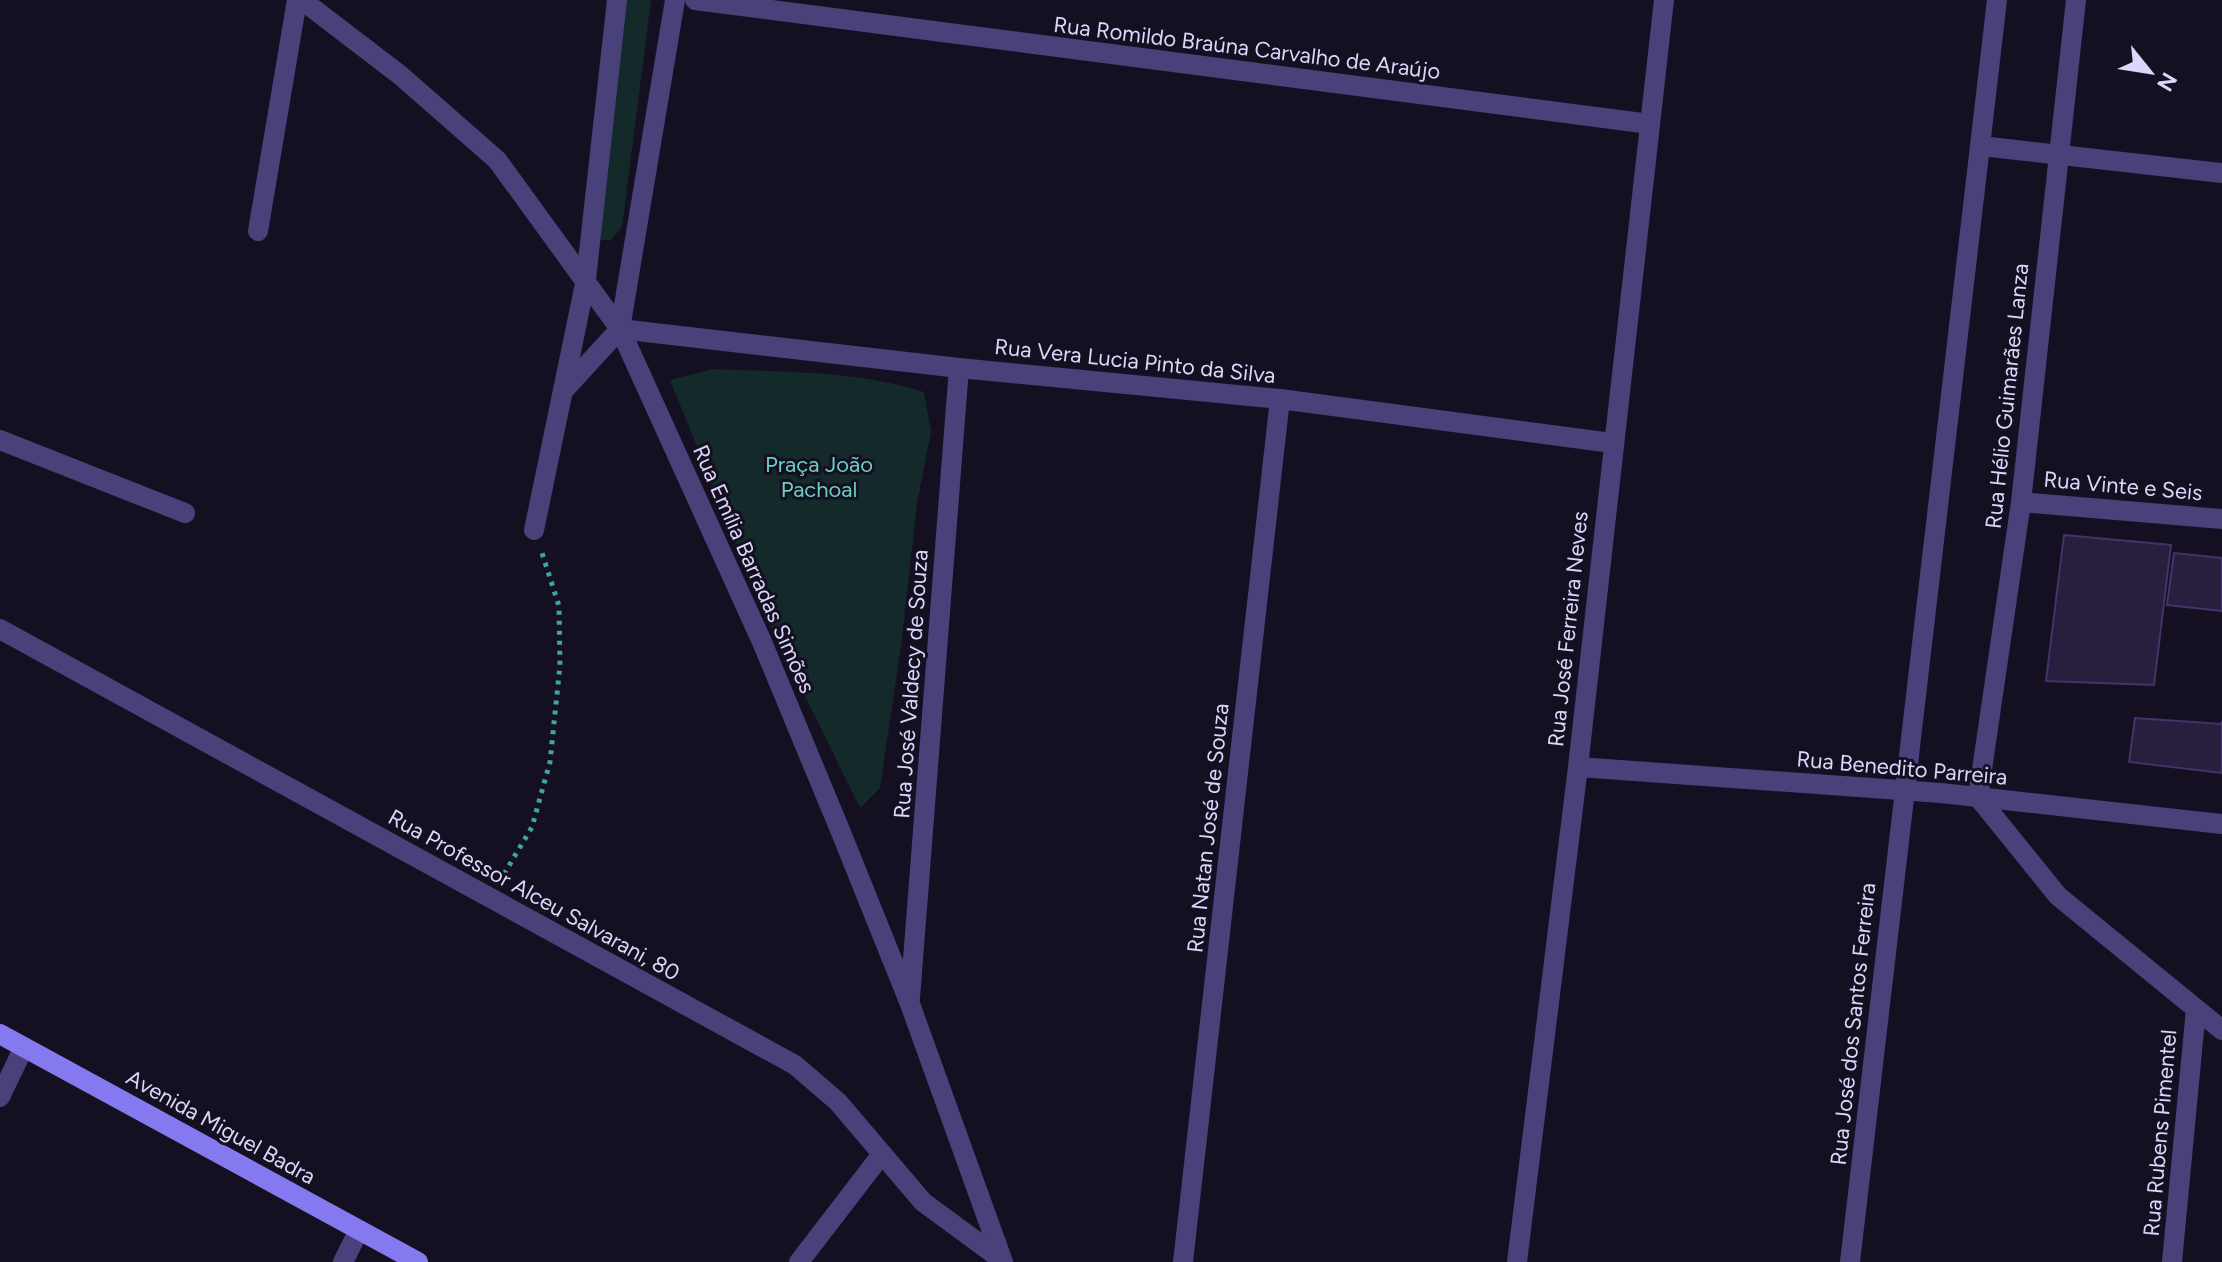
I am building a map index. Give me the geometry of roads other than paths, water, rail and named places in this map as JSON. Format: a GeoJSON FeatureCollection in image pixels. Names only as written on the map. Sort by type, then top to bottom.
{"type":"FeatureCollection","features":[{"type":"Feature","properties":{"kind":"main road","name":"Avenida Miguel Badra"},"geometry":{"type":"LineString","coordinates":[[0,1034],[418,1262]]}},
{"type":"Feature","properties":{"kind":"street"},"geometry":{"type":"LineString","coordinates":[[258,231],[299,0]]}},
{"type":"Feature","properties":{"kind":"street","name":"Rua Emília Barradas Simões"},"geometry":{"type":"LineString","coordinates":[[299,0],[400,75],[497,160],[620,329],[762,642],[910,1004],[1003,1261]]}},
{"type":"Feature","properties":{"kind":"street"},"geometry":{"type":"LineString","coordinates":[[534,530],[586,279],[617,0]]}},
{"type":"Feature","properties":{"kind":"street"},"geometry":{"type":"LineString","coordinates":[[562,392],[620,329],[675,0]]}},
{"type":"Feature","properties":{"kind":"street","name":"Rua Romildo Braúna Carvalho de Araújo"},"geometry":{"type":"LineString","coordinates":[[695,0],[1650,124]]}},
{"type":"Feature","properties":{"kind":"street","name":"Rua José Ferreira Neves"},"geometry":{"type":"LineString","coordinates":[[1517,1262],[1578,767],[1664,0]]}},
{"type":"Feature","properties":{"kind":"street"},"geometry":{"type":"LineString","coordinates":[[1903,790],[1997,0]]}},
{"type":"Feature","properties":{"kind":"street","name":"Rua Hélio Guimarães Lanza"},"geometry":{"type":"LineString","coordinates":[[1978,797],[2021,502],[2076,0]]}},
{"type":"Feature","properties":{"kind":"street"},"geometry":{"type":"LineString","coordinates":[[1981,146],[2222,173]]}},
{"type":"Feature","properties":{"kind":"street","name":"Rua Vera Lucia Pinto da Silva"},"geometry":{"type":"LineString","coordinates":[[620,329],[959,368],[1280,399],[1612,443]]}},
{"type":"Feature","properties":{"kind":"street","name":"Rua José Valdecy de Souza"},"geometry":{"type":"LineString","coordinates":[[910,1004],[959,368]]}},
{"type":"Feature","properties":{"kind":"street","name":"Rua Natan José de Souza"},"geometry":{"type":"LineString","coordinates":[[1183,1262],[1280,399]]}},
{"type":"Feature","properties":{"kind":"street"},"geometry":{"type":"LineString","coordinates":[[0,440],[185,513]]}},
{"type":"Feature","properties":{"kind":"street","name":"Rua Vinte e Seis"},"geometry":{"type":"LineString","coordinates":[[2021,502],[2222,519]]}},
{"type":"Feature","properties":{"kind":"street","name":"Rua Professor Alceu Salvarani, 80"},"geometry":{"type":"LineString","coordinates":[[0,629],[795,1065],[838,1102],[923,1202],[1003,1261]]}},
{"type":"Feature","properties":{"kind":"street","name":"Rua Benedito Parreira"},"geometry":{"type":"LineString","coordinates":[[1578,767],[1903,790],[2222,824]]}},
{"type":"Feature","properties":{"kind":"street","name":"Rua José dos Santos Ferreira"},"geometry":{"type":"LineString","coordinates":[[1850,1262],[1903,790]]}},
{"type":"Feature","properties":{"kind":"street"},"geometry":{"type":"LineString","coordinates":[[1978,797],[2058,896],[2222,1030]]}},
{"type":"Feature","properties":{"kind":"street","name":"Rua Rubens Pimentel"},"geometry":{"type":"LineString","coordinates":[[2172,1262],[2196,1009]]}},
{"type":"Feature","properties":{"kind":"street"},"geometry":{"type":"LineString","coordinates":[[0,1097],[24,1047]]}},
{"type":"Feature","properties":{"kind":"street"},"geometry":{"type":"LineString","coordinates":[[799,1262],[882,1154]]}},
{"type":"Feature","properties":{"kind":"street"},"geometry":{"type":"LineString","coordinates":[[343,1262],[359,1230]]}},
{"type":"Feature","properties":{"kind":"park label","name":"Praça João Pachoal"},"geometry":{"type":"Point","coordinates":[819,476]}}]}
